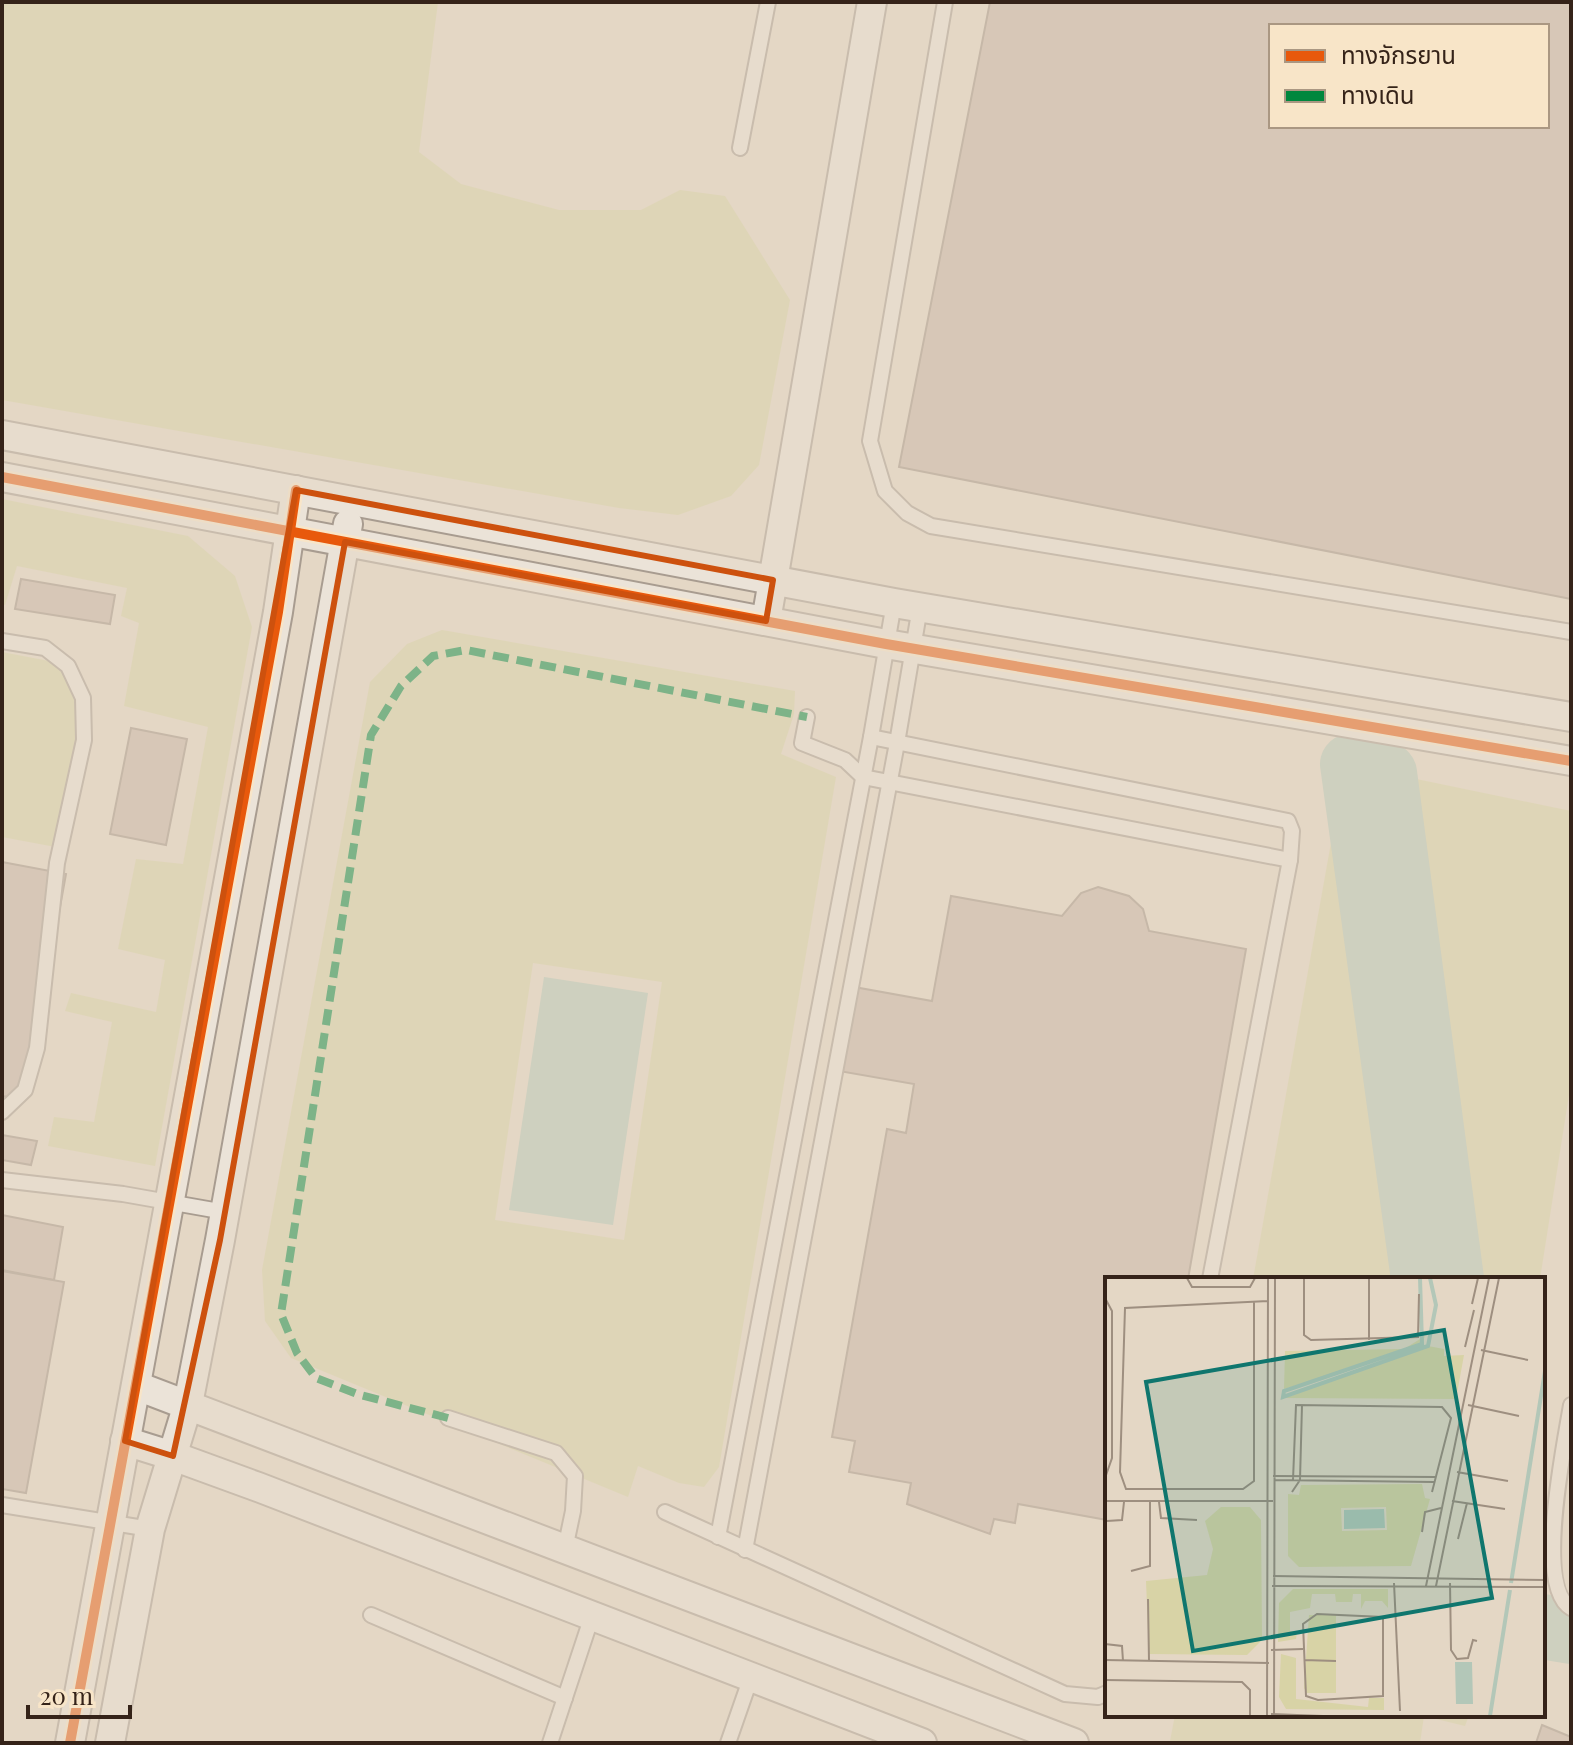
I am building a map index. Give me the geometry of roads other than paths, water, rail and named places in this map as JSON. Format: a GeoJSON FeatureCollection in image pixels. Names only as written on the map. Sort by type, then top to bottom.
{"type":"FeatureCollection","features":[{"type":"Feature","properties":{"kind":"street"},"geometry":{"type":"LineString","coordinates":[[766,621],[872,2]]}},
{"type":"Feature","properties":{"kind":"street"},"geometry":{"type":"LineString","coordinates":[[2,435],[907,605],[1571,717]]}},
{"type":"Feature","properties":{"kind":"street"},"geometry":{"type":"LineString","coordinates":[[2,477],[899,646],[1571,761]]}},
{"type":"Feature","properties":{"kind":"street"},"geometry":{"type":"LineString","coordinates":[[70,1743],[278,612],[296,490]]}},
{"type":"Feature","properties":{"kind":"street"},"geometry":{"type":"LineString","coordinates":[[110,1743],[150,1529],[188,1404],[352,500]]}},
{"type":"Feature","properties":{"kind":"street"},"geometry":{"type":"LineString","coordinates":[[137,1386],[1074,1743]]}},
{"type":"Feature","properties":{"kind":"street"},"geometry":{"type":"LineString","coordinates":[[125,1441],[173,1456],[922,1743]]}},
{"type":"Feature","properties":{"kind":"lane"},"geometry":{"type":"LineString","coordinates":[[740,148],[768,2]]}},
{"type":"Feature","properties":{"kind":"lane"},"geometry":{"type":"LineString","coordinates":[[945,2],[870,441],[885,491],[907,513],[931,526],[1571,632]]}},
{"type":"Feature","properties":{"kind":"lane"},"geometry":{"type":"LineString","coordinates":[[718,1537],[871,737],[899,646],[907,605]]}},
{"type":"Feature","properties":{"kind":"lane"},"geometry":{"type":"LineString","coordinates":[[745,1550],[897,743],[899,646],[907,605]]}},
{"type":"Feature","properties":{"kind":"lane"},"geometry":{"type":"LineString","coordinates":[[2,641],[45,648],[68,666],[83,698],[84,740],[57,863],[37,1048],[25,1090],[2,1112]]}},
{"type":"Feature","properties":{"kind":"lane"},"geometry":{"type":"LineString","coordinates":[[807,717],[802,743],[845,760],[863,777],[1290,860]]}},
{"type":"Feature","properties":{"kind":"lane"},"geometry":{"type":"LineString","coordinates":[[871,737],[1288,821],[1292,831],[1290,860],[1210,1277]]}},
{"type":"Feature","properties":{"kind":"lane"},"geometry":{"type":"LineString","coordinates":[[2,1180],[225,1212]]}},
{"type":"Feature","properties":{"kind":"lane"},"geometry":{"type":"LineString","coordinates":[[1571,1405],[1556,1501],[1553,1557],[1556,1589],[1565,1605],[1571,1608]]}},
{"type":"Feature","properties":{"kind":"lane"},"geometry":{"type":"LineString","coordinates":[[448,1418],[556,1453],[575,1476],[573,1511],[565,1549]]}},
{"type":"Feature","properties":{"kind":"lane"},"geometry":{"type":"LineString","coordinates":[[2,1505],[150,1529]]}},
{"type":"Feature","properties":{"kind":"lane"},"geometry":{"type":"LineString","coordinates":[[665,1512],[1065,1694],[1098,1697],[1105,1694]]}},
{"type":"Feature","properties":{"kind":"lane"},"geometry":{"type":"LineString","coordinates":[[371,1615],[565,1698]]}},
{"type":"Feature","properties":{"kind":"lane"},"geometry":{"type":"LineString","coordinates":[[550,1743],[592,1616]]}},
{"type":"Feature","properties":{"kind":"lane"},"geometry":{"type":"LineString","coordinates":[[728,1743],[751,1677]]}},
{"type":"Feature","properties":{"kind":"waterway"},"geometry":{"type":"LineString","coordinates":[[1421,1277],[1350,764],[1387,773],[1454,1277]]}},
{"type":"Feature","properties":{"kind":"waterway"},"geometry":{"type":"LineString","coordinates":[[1545,1625],[1553,1631],[1571,1634]]}}]}
